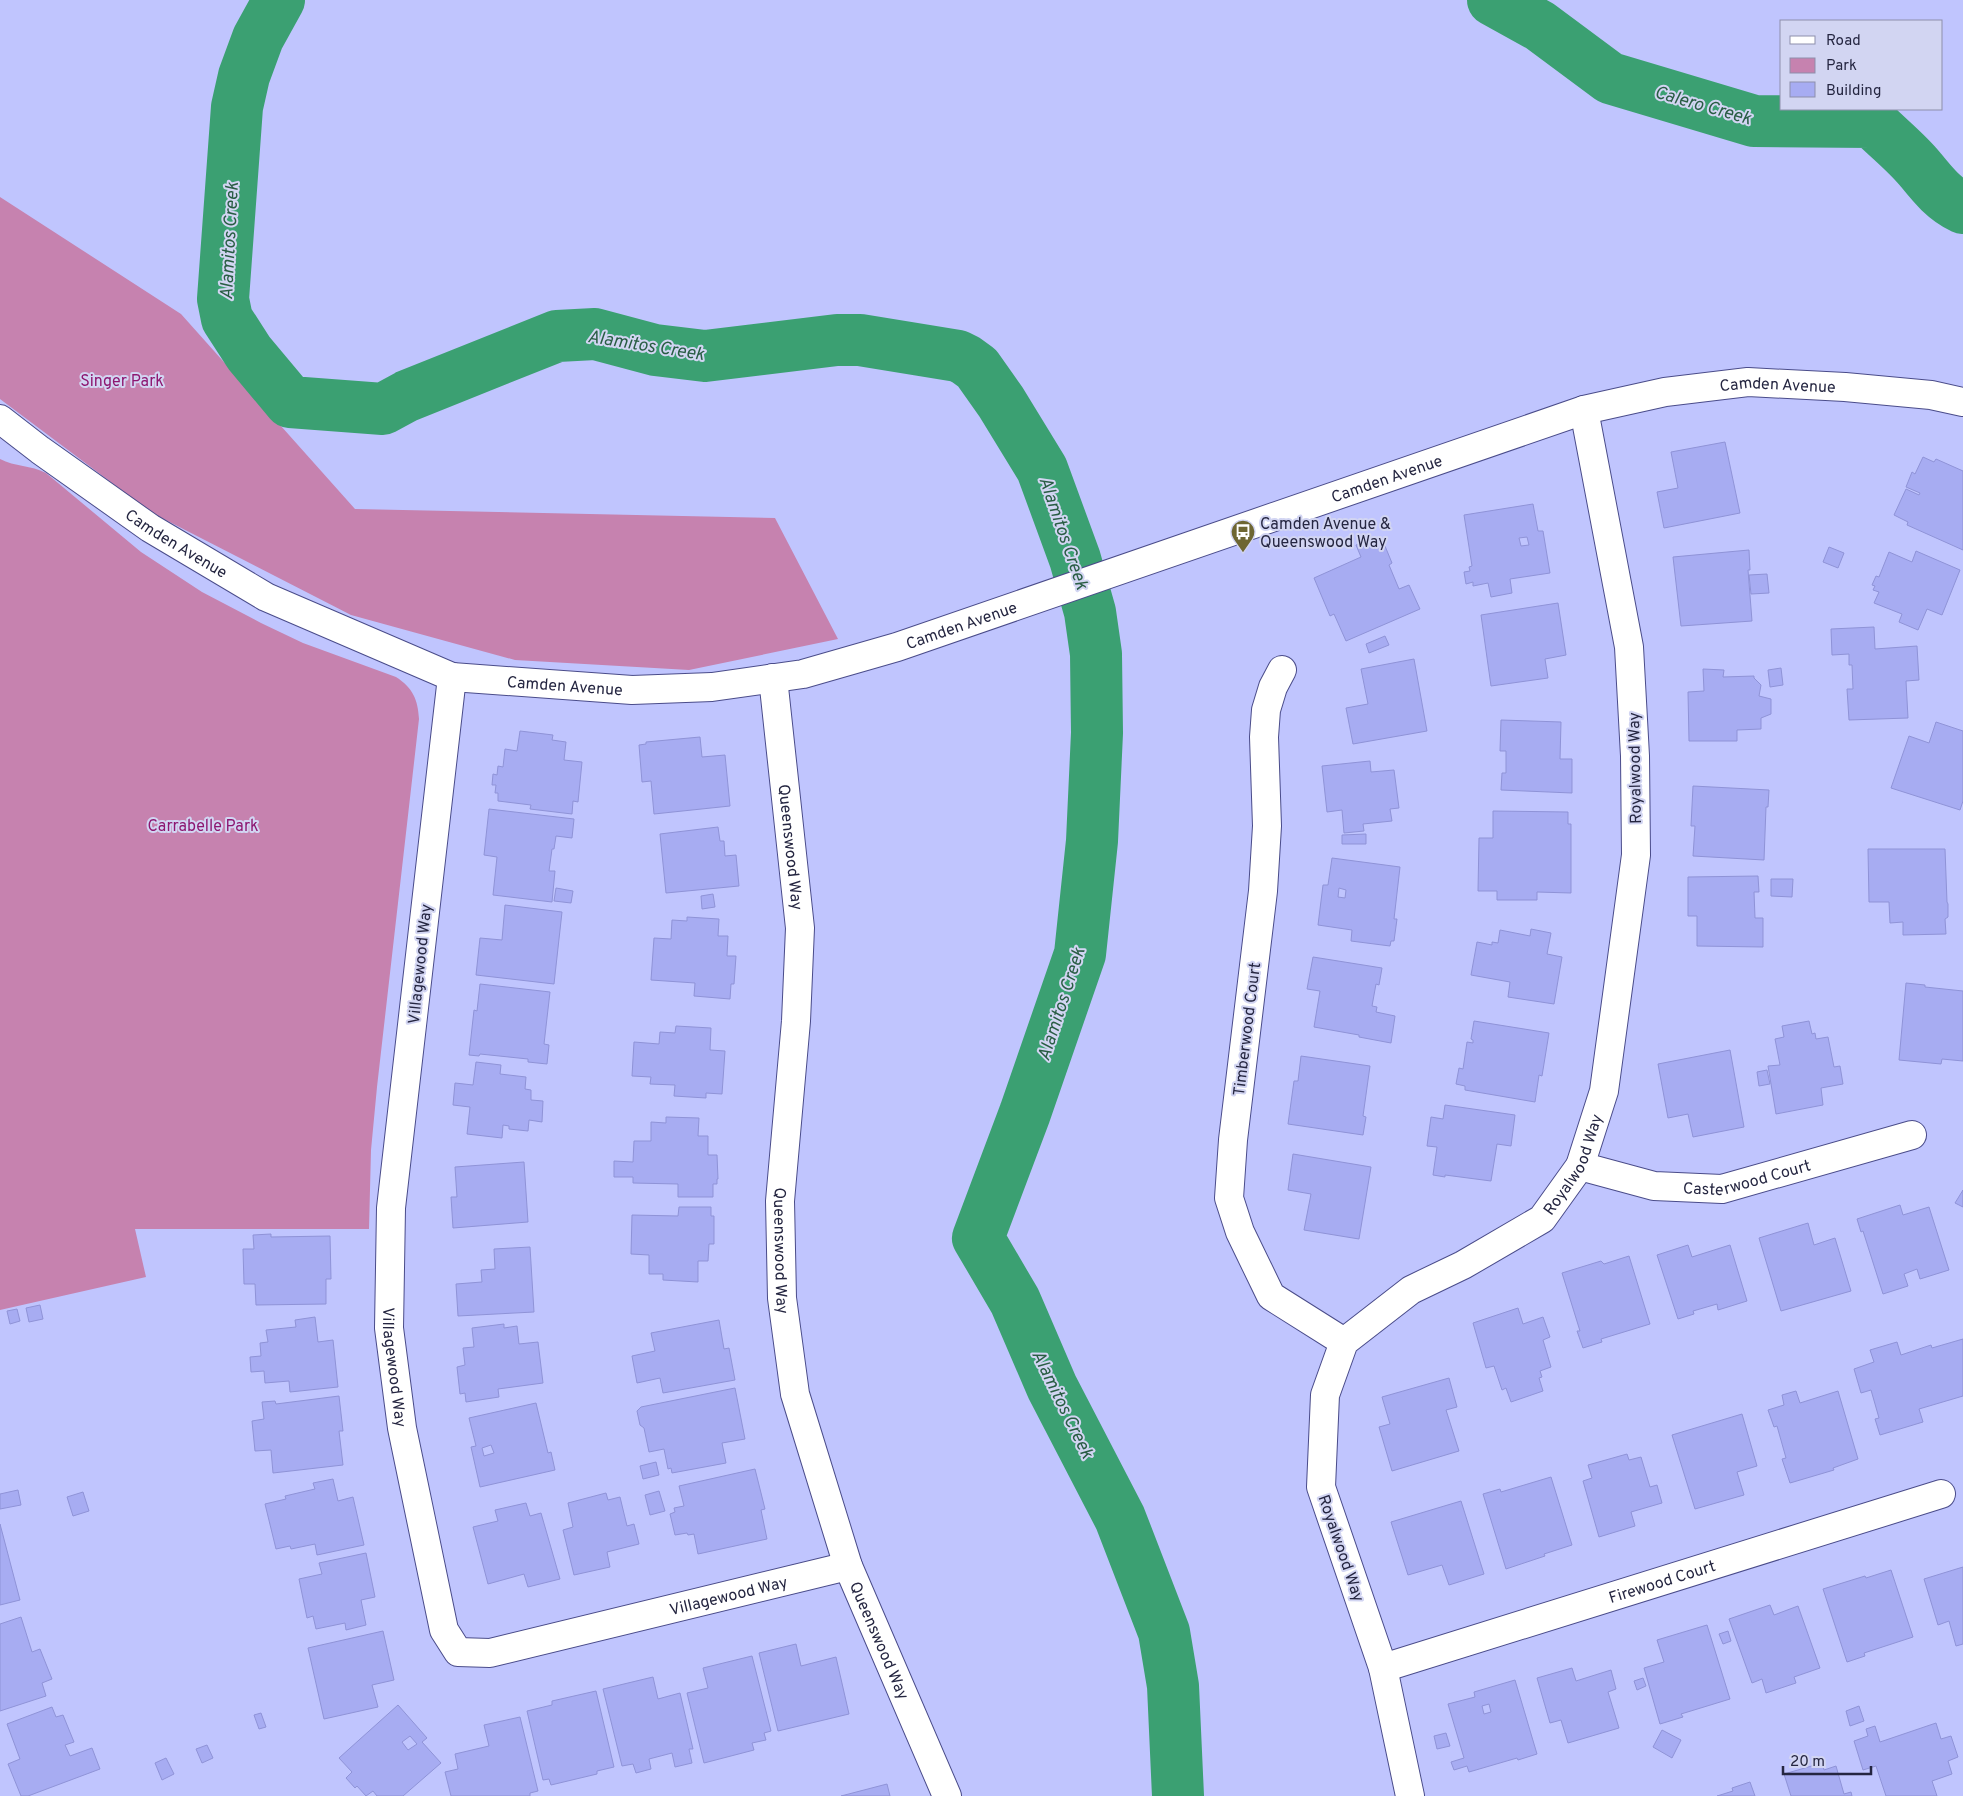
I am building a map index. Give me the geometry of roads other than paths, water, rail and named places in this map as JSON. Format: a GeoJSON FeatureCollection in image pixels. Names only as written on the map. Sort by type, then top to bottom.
{"type":"FeatureCollection","features":[{"type":"Feature","properties":{"kind":"street","name":"Camden Avenue"},"geometry":{"type":"LineString","coordinates":[[0,419],[40,450],[150,528],[266,597],[452,677],[632,690],[712,687],[803,674],[897,647],[1584,410],[1665,392],[1748,382],[1845,387],[1931,395],[1963,402]]}},
{"type":"Feature","properties":{"kind":"street","name":"Royalwood Way"},"geometry":{"type":"LineString","coordinates":[[1410,1796],[1383,1668],[1321,1487],[1325,1395],[1344,1342],[1411,1290],[1463,1265],[1542,1219],[1580,1166],[1604,1091],[1636,855],[1635,756],[1630,647],[1584,410]]}},
{"type":"Feature","properties":{"kind":"street","name":"Timberwood Court"},"geometry":{"type":"LineString","coordinates":[[1282,670],[1272,687],[1266,710],[1264,737],[1267,826],[1263,891],[1232,1140],[1229,1198],[1240,1232],[1271,1296],[1344,1342]]}},
{"type":"Feature","properties":{"kind":"street","name":"Villagewood Way"},"geometry":{"type":"LineString","coordinates":[[452,677],[391,1208],[389,1328],[402,1428],[444,1630],[458,1652],[490,1654],[848,1566]]}},
{"type":"Feature","properties":{"kind":"street","name":"Queenswood Way"},"geometry":{"type":"LineString","coordinates":[[773,678],[800,928],[796,1021],[780,1201],[782,1298],[794,1394],[848,1566],[947,1796]]}},
{"type":"Feature","properties":{"kind":"street","name":"Casterwood Court"},"geometry":{"type":"LineString","coordinates":[[1580,1166],[1654,1186],[1722,1189],[1912,1135]]}},
{"type":"Feature","properties":{"kind":"street","name":"Firewood Court"},"geometry":{"type":"LineString","coordinates":[[1383,1668],[1941,1494]]}},
{"type":"Feature","properties":{"kind":"waterway","name":"Alamitos Creek"},"geometry":{"type":"LineString","coordinates":[[279,0],[258,38],[244,76],[237,107],[223,299],[227,319],[249,353],[290,402],[383,409],[407,396],[557,336],[595,334],[655,350],[705,356],[837,340],[860,340],[958,356],[966,360],[977,368],[1001,402],[1042,469],[1075,559],[1090,612],[1096,654],[1097,733],[1092,841],[1080,954],[1025,1113],[978,1238],[1015,1301],[1052,1387],[1120,1518],[1164,1632],[1173,1686],[1178,1796]]}},
{"type":"Feature","properties":{"kind":"waterway","name":"Calero Creek"},"geometry":{"type":"LineString","coordinates":[[1493,0],[1540,26],[1610,78],[1754,121],[1872,122],[1909,157],[1939,191],[1963,208]]}},
{"type":"Feature","properties":{"kind":"place","name":"Camden Avenue & Queenswood Way"},"geometry":{"type":"Point","coordinates":[1243,553]}},
{"type":"Feature","properties":{"kind":"park label","name":"Singer Park"},"geometry":{"type":"Point","coordinates":[122,380]}},
{"type":"Feature","properties":{"kind":"park label","name":"Carrabelle Park"},"geometry":{"type":"Point","coordinates":[203,825]}}]}
